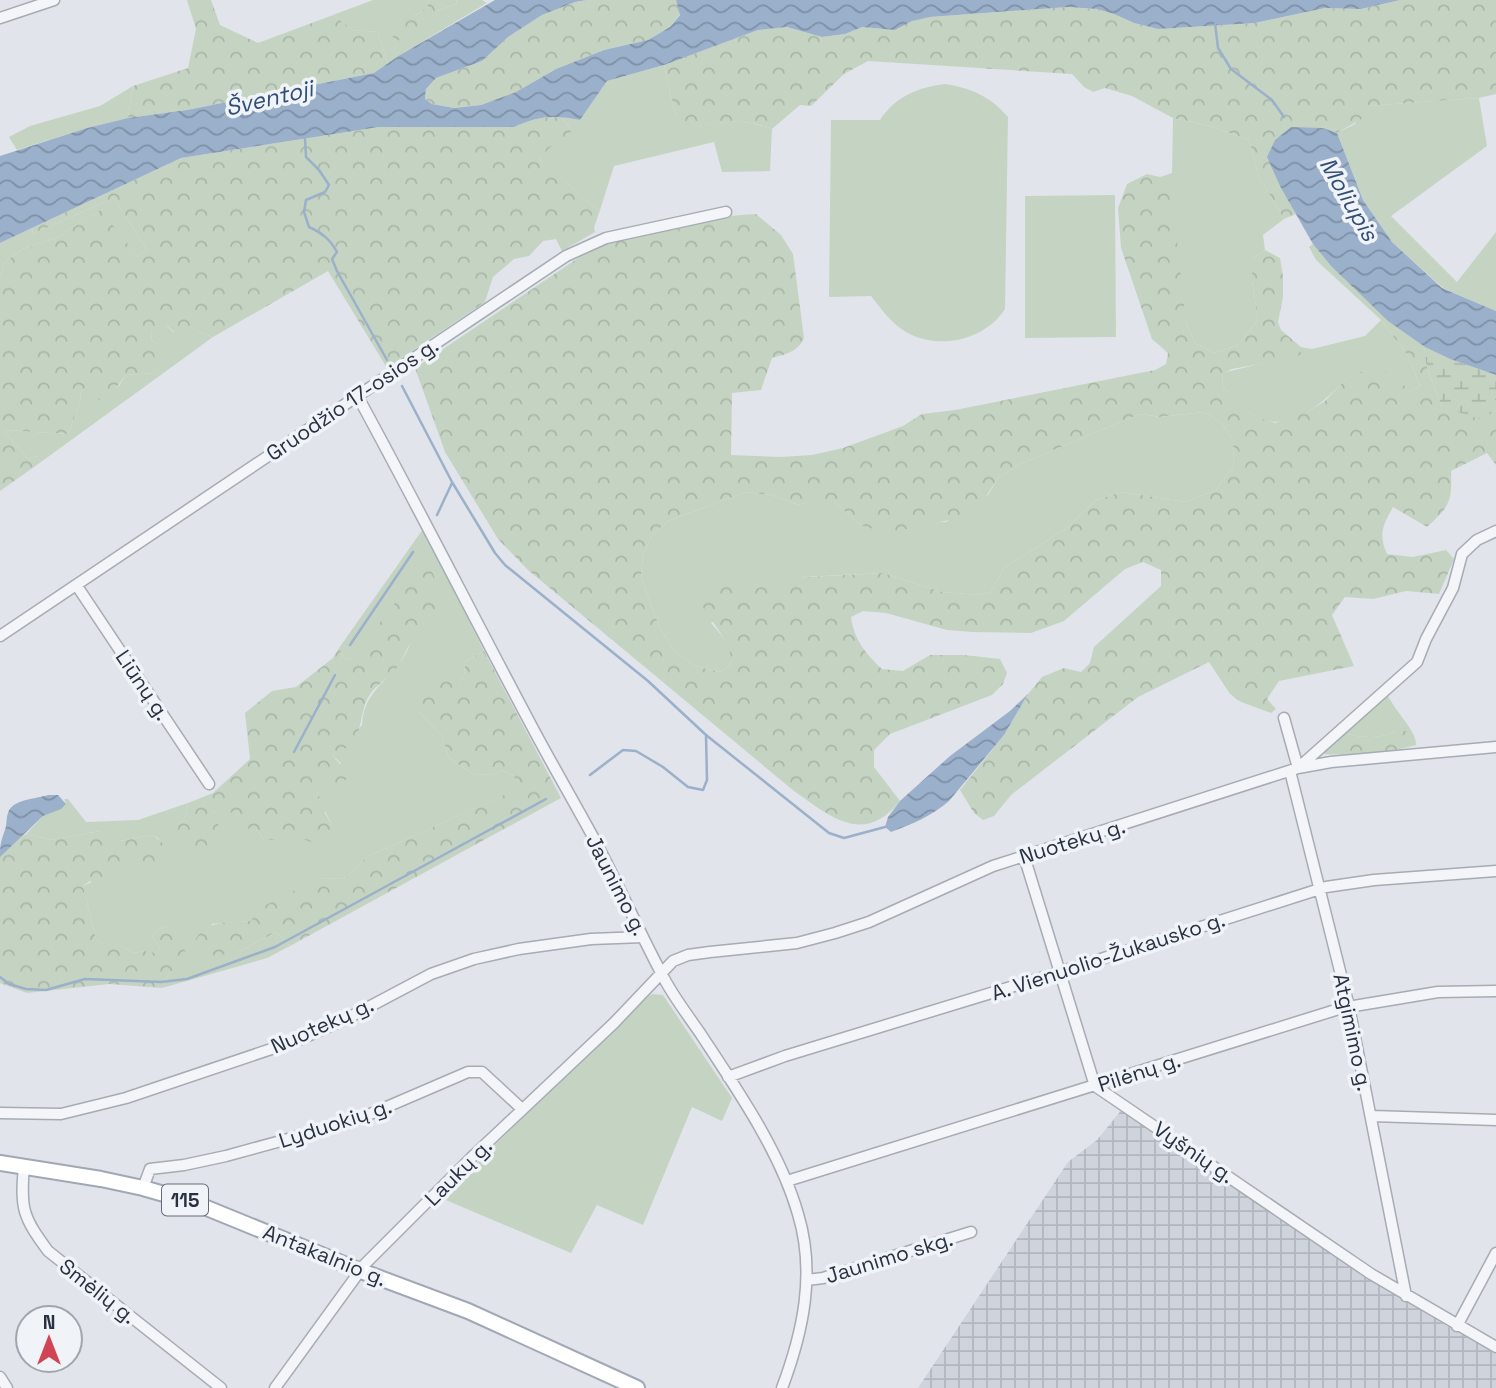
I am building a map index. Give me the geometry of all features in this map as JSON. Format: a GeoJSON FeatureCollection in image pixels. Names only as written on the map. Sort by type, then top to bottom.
{"type":"FeatureCollection","features":[{"type":"Feature","properties":{"kind":"main road","name":"Antakalnio g."},"geometry":{"type":"LineString","coordinates":[[0,1163],[143,1188],[213,1210],[361,1271],[468,1311],[637,1388]]}},
{"type":"Feature","properties":{"kind":"street"},"geometry":{"type":"LineString","coordinates":[[0,18],[54,0]]}},
{"type":"Feature","properties":{"kind":"street","name":"Gruodžio 17-osios g."},"geometry":{"type":"LineString","coordinates":[[0,636],[566,256],[592,243],[726,212]]}},
{"type":"Feature","properties":{"kind":"street","name":"Jaunimo g."},"geometry":{"type":"LineString","coordinates":[[357,395],[599,848],[662,972],[769,1144],[787,1181],[799,1216],[806,1253],[807,1280],[802,1325],[782,1388]]}},
{"type":"Feature","properties":{"kind":"street"},"geometry":{"type":"LineString","coordinates":[[1294,770],[1417,662],[1453,588],[1462,554],[1477,540],[1496,531]]}},
{"type":"Feature","properties":{"kind":"street","name":"Liūnų g."},"geometry":{"type":"LineString","coordinates":[[77,586],[209,784]]}},
{"type":"Feature","properties":{"kind":"street","name":"Atgimimo g."},"geometry":{"type":"LineString","coordinates":[[1284,719],[1349,1007],[1406,1296]]}},
{"type":"Feature","properties":{"kind":"street","name":"Nuotekų g."},"geometry":{"type":"LineString","coordinates":[[662,972],[673,961],[688,955],[747,946],[797,943],[835,933],[869,922],[993,866],[1294,770],[1331,762],[1496,747]]}},
{"type":"Feature","properties":{"kind":"street"},"geometry":{"type":"LineString","coordinates":[[1024,856],[1095,1086]]}},
{"type":"Feature","properties":{"kind":"street","name":"A. Vienuolio-Žukausko g."},"geometry":{"type":"LineString","coordinates":[[728,1077],[785,1056],[1321,888],[1374,880],[1496,871]]}},
{"type":"Feature","properties":{"kind":"street","name":"Nuotekų g."},"geometry":{"type":"LineString","coordinates":[[0,1113],[61,1114],[127,1098],[301,1039],[348,1018],[430,974],[474,959],[519,949],[591,939],[643,937]]}},
{"type":"Feature","properties":{"kind":"street","name":"Laukų g."},"geometry":{"type":"LineString","coordinates":[[275,1388],[361,1271],[522,1109],[614,1023],[662,972]]}},
{"type":"Feature","properties":{"kind":"street","name":"Pilėnų g."},"geometry":{"type":"LineString","coordinates":[[787,1181],[1349,1007],[1438,992],[1496,990]]}},
{"type":"Feature","properties":{"kind":"street","name":"Lyduokių g."},"geometry":{"type":"LineString","coordinates":[[143,1188],[150,1169],[184,1166],[354,1121],[468,1072],[482,1072],[522,1109]]}},
{"type":"Feature","properties":{"kind":"street","name":"Vyšnių g."},"geometry":{"type":"LineString","coordinates":[[1095,1086],[1406,1296],[1496,1347]]}},
{"type":"Feature","properties":{"kind":"street"},"geometry":{"type":"LineString","coordinates":[[1372,1116],[1496,1120]]}},
{"type":"Feature","properties":{"kind":"street","name":"Smėlių g."},"geometry":{"type":"LineString","coordinates":[[24,1167],[21,1196],[23,1212],[48,1251],[221,1388]]}},
{"type":"Feature","properties":{"kind":"street","name":"Jaunimo skg."},"geometry":{"type":"LineString","coordinates":[[807,1280],[823,1278],[971,1232]]}},
{"type":"Feature","properties":{"kind":"street"},"geometry":{"type":"LineString","coordinates":[[1457,1326],[1496,1253]]}},
{"type":"Feature","properties":{"kind":"street"},"geometry":{"type":"LineString","coordinates":[[0,1377],[7,1388]]}},
{"type":"Feature","properties":{"kind":"shaded area"},"geometry":{"type":"Polygon","coordinates":[[[1123,1108],[1330,1252],[1447,1326],[1496,1353],[1496,1388],[918,1388],[1068,1162],[1097,1140],[1123,1108]]]}},
{"type":"Feature","properties":{"kind":"green space"},"geometry":{"type":"Polygon","coordinates":[[[187,0],[211,0],[220,25],[258,43],[333,15],[353,30],[378,32],[388,65],[374,73],[187,110],[128,118],[133,86],[188,68],[196,29],[187,0]]]}},
{"type":"Feature","properties":{"kind":"green space"},"geometry":{"type":"Polygon","coordinates":[[[373,0],[429,0],[427,8],[412,17],[417,30],[437,11],[456,4],[457,0],[482,0],[487,3],[400,55],[388,65],[378,32],[353,30],[333,15],[373,0]]]}},
{"type":"Feature","properties":{"kind":"green space"},"geometry":{"type":"Polygon","coordinates":[[[429,0],[457,0],[456,4],[437,11],[432,17],[433,27],[423,33],[417,31],[411,39],[403,42],[393,38],[391,26],[401,14],[412,17],[427,8],[429,0]]]}},
{"type":"Feature","properties":{"kind":"green space"},"geometry":{"type":"Polygon","coordinates":[[[587,0],[676,0],[680,14],[670,27],[648,40],[604,50],[556,69],[516,92],[481,105],[454,108],[432,104],[425,99],[426,89],[436,78],[482,61],[508,37],[542,15],[587,0]]]}},
{"type":"Feature","properties":{"kind":"green space"},"geometry":{"type":"Polygon","coordinates":[[[1400,0],[1496,0],[1496,94],[1479,98],[1366,106],[1363,118],[1337,133],[1323,128],[1281,188],[1296,214],[1284,219],[1259,177],[1249,140],[1210,126],[1173,118],[1132,96],[1105,88],[1093,92],[1072,74],[868,61],[844,74],[811,106],[800,105],[772,129],[750,123],[728,122],[684,130],[674,109],[664,65],[758,30],[787,27],[822,37],[845,34],[862,27],[895,30],[912,20],[930,17],[1068,7],[1097,9],[1158,29],[1255,23],[1325,8],[1361,9],[1400,0]]]}},
{"type":"Feature","properties":{"kind":"green space"},"geometry":{"type":"Polygon","coordinates":[[[664,65],[674,109],[684,129],[706,124],[739,122],[772,129],[770,171],[722,172],[714,142],[614,166],[600,210],[559,175],[543,168],[539,157],[571,130],[562,117],[580,120],[607,81],[664,65]]]}},
{"type":"Feature","properties":{"kind":"green space"},"geometry":{"type":"Polygon","coordinates":[[[945,84],[979,94],[1008,117],[1005,309],[996,320],[974,335],[933,341],[906,332],[891,320],[871,296],[829,297],[831,120],[880,120],[893,105],[908,94],[945,84]]]}},
{"type":"Feature","properties":{"kind":"green space"},"geometry":{"type":"Polygon","coordinates":[[[133,86],[128,118],[17,150],[9,137],[30,126],[100,106],[133,86]]]}},
{"type":"Feature","properties":{"kind":"green space"},"geometry":{"type":"Polygon","coordinates":[[[1479,98],[1487,146],[1391,216],[1457,282],[1496,232],[1496,311],[1443,288],[1392,242],[1363,200],[1337,133],[1355,124],[1365,106],[1479,98]]]}},
{"type":"Feature","properties":{"kind":"green space"},"geometry":{"type":"Polygon","coordinates":[[[562,117],[571,130],[568,141],[557,141],[539,158],[543,167],[559,175],[600,210],[595,232],[562,251],[556,239],[543,241],[529,256],[514,259],[493,277],[485,302],[387,368],[328,271],[213,337],[198,332],[185,341],[166,325],[155,325],[151,333],[152,341],[158,344],[171,341],[177,347],[172,357],[155,373],[126,375],[109,397],[99,400],[87,387],[81,392],[68,434],[3,430],[28,459],[36,456],[41,462],[0,491],[0,278],[5,262],[23,249],[56,238],[101,210],[138,257],[147,250],[114,198],[33,234],[32,228],[181,158],[379,127],[513,127],[534,118],[562,117]]]}},
{"type":"Feature","properties":{"kind":"green space"},"geometry":{"type":"Polygon","coordinates":[[[1173,118],[1210,126],[1249,140],[1259,177],[1284,219],[1263,235],[1265,250],[1252,259],[1252,281],[1258,320],[1238,345],[1214,353],[1195,343],[1186,323],[1160,177],[1172,173],[1173,118]]]}},
{"type":"Feature","properties":{"kind":"green space"},"geometry":{"type":"Polygon","coordinates":[[[1147,174],[1160,177],[1173,204],[1186,323],[1195,343],[1214,353],[1238,345],[1258,320],[1252,281],[1252,259],[1265,250],[1280,258],[1283,297],[1278,322],[1281,330],[1301,347],[1301,354],[1295,358],[1232,369],[1222,374],[1223,387],[1254,416],[1275,423],[1307,412],[1325,401],[1346,379],[1376,365],[1411,391],[1420,386],[1408,356],[1381,320],[1316,260],[1309,247],[1313,244],[1366,299],[1425,347],[1428,370],[1442,407],[1496,396],[1496,465],[1487,453],[1451,471],[1448,503],[1427,527],[1393,507],[1383,530],[1387,554],[1413,557],[1446,550],[1454,559],[1439,594],[1406,591],[1373,599],[1345,597],[1332,615],[1354,666],[1279,681],[1267,699],[1276,709],[1271,713],[1241,702],[1230,694],[1209,662],[1138,697],[1011,795],[994,816],[983,820],[974,813],[960,790],[1004,735],[1028,694],[1042,677],[1064,668],[1081,672],[1090,663],[1094,647],[1161,586],[1161,570],[1143,562],[1125,569],[1064,621],[1031,633],[947,630],[886,613],[863,611],[851,617],[862,646],[882,669],[903,671],[930,655],[964,655],[1000,659],[1007,673],[1003,684],[992,695],[890,734],[874,750],[874,767],[900,801],[887,815],[873,822],[847,823],[821,810],[794,791],[528,570],[498,539],[445,452],[415,368],[587,252],[625,238],[721,217],[756,214],[781,235],[793,254],[804,338],[787,354],[772,358],[761,390],[732,393],[731,455],[812,455],[843,448],[903,426],[922,414],[955,410],[1155,370],[1166,364],[1168,353],[1152,339],[1121,248],[1118,208],[1127,184],[1147,174]],[[1204,412],[1160,417],[1140,414],[1020,464],[998,478],[974,515],[887,533],[860,525],[836,503],[824,499],[812,506],[806,502],[799,505],[771,495],[746,492],[668,521],[653,534],[643,555],[641,577],[659,626],[674,651],[695,666],[719,672],[730,666],[731,658],[722,635],[702,605],[705,592],[717,582],[883,573],[942,592],[980,595],[991,592],[1004,568],[1067,528],[1096,500],[1122,492],[1185,502],[1216,490],[1234,465],[1233,440],[1221,422],[1204,412]]]}},
{"type":"Feature","properties":{"kind":"green space"},"geometry":{"type":"Polygon","coordinates":[[[1115,195],[1116,337],[1025,338],[1025,196],[1115,195]]]}},
{"type":"Feature","properties":{"kind":"green space"},"geometry":{"type":"Polygon","coordinates":[[[114,198],[147,250],[138,257],[100,211],[56,238],[23,249],[5,262],[0,278],[0,243],[32,228],[33,234],[114,198]]]}},
{"type":"Feature","properties":{"kind":"green space"},"geometry":{"type":"Polygon","coordinates":[[[1381,320],[1408,356],[1420,386],[1411,391],[1346,379],[1306,413],[1294,419],[1269,421],[1256,417],[1223,387],[1222,373],[1301,354],[1301,347],[1312,349],[1365,336],[1381,320]]]}},
{"type":"Feature","properties":{"kind":"green space"},"geometry":{"type":"Polygon","coordinates":[[[154,325],[166,325],[173,332],[198,332],[213,337],[41,462],[36,456],[28,459],[3,430],[68,434],[81,392],[87,387],[91,391],[118,387],[126,375],[155,373],[158,344],[152,341],[154,325]]]}},
{"type":"Feature","properties":{"kind":"green space"},"geometry":{"type":"Polygon","coordinates":[[[1425,347],[1496,375],[1496,396],[1489,422],[1442,407],[1428,369],[1425,347]]]}},
{"type":"Feature","properties":{"kind":"green space"},"geometry":{"type":"Polygon","coordinates":[[[1204,412],[1221,422],[1233,440],[1234,465],[1216,490],[1185,502],[1122,492],[1096,500],[1067,528],[1004,568],[991,592],[980,595],[942,592],[883,573],[803,577],[711,623],[731,654],[730,666],[719,672],[695,666],[674,651],[659,626],[641,577],[643,555],[653,534],[668,521],[746,492],[771,495],[799,505],[806,502],[813,505],[824,498],[836,503],[860,525],[946,522],[988,495],[998,478],[1020,464],[1140,414],[1160,417],[1204,412]]]}},
{"type":"Feature","properties":{"kind":"green space"},"geometry":{"type":"Polygon","coordinates":[[[423,529],[484,651],[465,662],[464,676],[459,682],[418,711],[442,736],[449,758],[473,774],[493,775],[502,770],[514,776],[518,789],[367,857],[344,879],[319,878],[251,921],[211,924],[238,952],[276,932],[290,946],[267,958],[162,988],[170,971],[170,925],[155,931],[152,937],[160,947],[157,953],[134,953],[120,945],[104,945],[96,939],[83,886],[141,859],[163,845],[158,838],[152,835],[120,841],[99,831],[51,840],[26,834],[43,816],[66,804],[64,799],[68,799],[86,822],[138,820],[188,803],[184,819],[171,829],[210,816],[213,811],[235,811],[246,827],[256,829],[264,840],[305,840],[332,825],[317,795],[319,788],[341,763],[333,756],[335,752],[362,725],[369,700],[399,664],[411,641],[359,652],[346,660],[339,648],[423,529]]]}},
{"type":"Feature","properties":{"kind":"green space"},"geometry":{"type":"Polygon","coordinates":[[[423,566],[432,571],[437,585],[438,600],[434,621],[426,632],[412,641],[396,669],[369,696],[359,730],[351,744],[335,752],[333,756],[350,775],[336,786],[319,789],[317,795],[325,802],[325,813],[332,825],[324,846],[305,840],[264,840],[256,829],[236,828],[235,822],[240,815],[235,811],[227,814],[213,811],[211,816],[223,830],[225,842],[215,846],[178,846],[170,836],[171,828],[184,818],[188,803],[213,793],[250,759],[245,713],[272,691],[296,687],[333,658],[339,648],[346,660],[353,658],[423,566]]]}},
{"type":"Feature","properties":{"kind":"green space"},"geometry":{"type":"Polygon","coordinates":[[[484,651],[561,798],[290,946],[276,932],[238,952],[215,956],[193,948],[201,932],[208,927],[251,921],[258,909],[319,878],[344,879],[367,857],[517,789],[514,776],[502,770],[493,775],[473,774],[449,758],[442,736],[418,711],[419,698],[441,673],[459,682],[464,676],[465,662],[484,651]]]}},
{"type":"Feature","properties":{"kind":"green space"},"geometry":{"type":"Polygon","coordinates":[[[1387,693],[1413,733],[1416,745],[1406,748],[1413,745],[1397,730],[1369,737],[1341,732],[1387,693]]]}},
{"type":"Feature","properties":{"kind":"green space"},"geometry":{"type":"Polygon","coordinates":[[[1397,730],[1409,733],[1414,740],[1413,745],[1370,753],[1324,754],[1323,750],[1341,732],[1369,737],[1397,730]]]}},
{"type":"Feature","properties":{"kind":"green space"},"geometry":{"type":"Polygon","coordinates":[[[99,831],[113,835],[120,841],[152,835],[173,848],[175,856],[149,869],[141,860],[108,876],[106,883],[97,885],[90,881],[83,886],[96,939],[104,945],[120,945],[134,953],[157,953],[160,947],[152,937],[155,931],[170,925],[190,959],[188,970],[170,971],[162,988],[109,984],[27,993],[0,983],[0,857],[26,834],[51,840],[99,831]]]}},
{"type":"Feature","properties":{"kind":"green space"},"geometry":{"type":"Polygon","coordinates":[[[663,995],[732,1098],[722,1121],[692,1107],[643,1225],[597,1205],[571,1253],[441,1198],[645,997],[663,995]]]}},
{"type":"Feature","properties":{"kind":"water","name":"Šventoji"},"geometry":{"type":"Polygon","coordinates":[[[495,0],[587,0],[542,15],[508,37],[482,61],[436,78],[426,89],[425,99],[432,104],[454,108],[481,105],[516,92],[556,69],[604,50],[648,40],[670,27],[680,15],[676,0],[1400,0],[1361,9],[1325,8],[1255,23],[1158,29],[1097,9],[1068,7],[930,17],[912,21],[895,30],[862,27],[845,34],[822,37],[787,27],[758,30],[664,65],[607,81],[580,120],[546,118],[514,127],[379,127],[181,158],[0,243],[0,156],[128,118],[187,110],[374,73],[495,0]]]}},
{"type":"Feature","properties":{"kind":"water"},"geometry":{"type":"Polygon","coordinates":[[[1291,127],[1323,128],[1337,133],[1363,200],[1392,242],[1442,288],[1496,311],[1496,375],[1425,347],[1388,321],[1332,267],[1313,244],[1281,188],[1267,157],[1275,140],[1291,127]]]}},
{"type":"Feature","properties":{"kind":"water"},"geometry":{"type":"Polygon","coordinates":[[[1028,694],[1004,735],[949,801],[907,826],[891,832],[885,827],[888,817],[900,801],[950,756],[1010,711],[1028,694]]]}},
{"type":"Feature","properties":{"kind":"water"},"geometry":{"type":"Polygon","coordinates":[[[58,795],[66,804],[61,809],[43,816],[0,857],[10,808],[19,802],[58,795]]]}},
{"type":"Feature","properties":{"kind":"waterway","name":"Moliupis"},"geometry":{"type":"LineString","coordinates":[[1215,23],[1218,48],[1231,69],[1272,100],[1284,117]]}},
{"type":"Feature","properties":{"kind":"waterway"},"geometry":{"type":"LineString","coordinates":[[305,139],[306,157],[329,185],[325,192],[306,200],[304,212],[309,227],[332,243],[337,252],[332,259],[337,271],[387,360]]}},
{"type":"Feature","properties":{"kind":"waterway"},"geometry":{"type":"LineString","coordinates":[[402,386],[452,482],[505,565],[648,681],[706,735],[829,833],[844,838],[885,827]]}},
{"type":"Feature","properties":{"kind":"waterway"},"geometry":{"type":"LineString","coordinates":[[437,515],[452,483]]}},
{"type":"Feature","properties":{"kind":"waterway"},"geometry":{"type":"LineString","coordinates":[[350,645],[413,552]]}},
{"type":"Feature","properties":{"kind":"waterway"},"geometry":{"type":"LineString","coordinates":[[294,752],[335,675]]}},
{"type":"Feature","properties":{"kind":"waterway"},"geometry":{"type":"LineString","coordinates":[[590,775],[623,750],[636,751],[663,767],[688,787],[703,790],[707,780],[706,735]]}},
{"type":"Feature","properties":{"kind":"waterway"},"geometry":{"type":"LineString","coordinates":[[0,977],[9,984],[26,989],[46,990],[85,979],[161,982],[187,979],[275,947],[546,799]]}}]}
